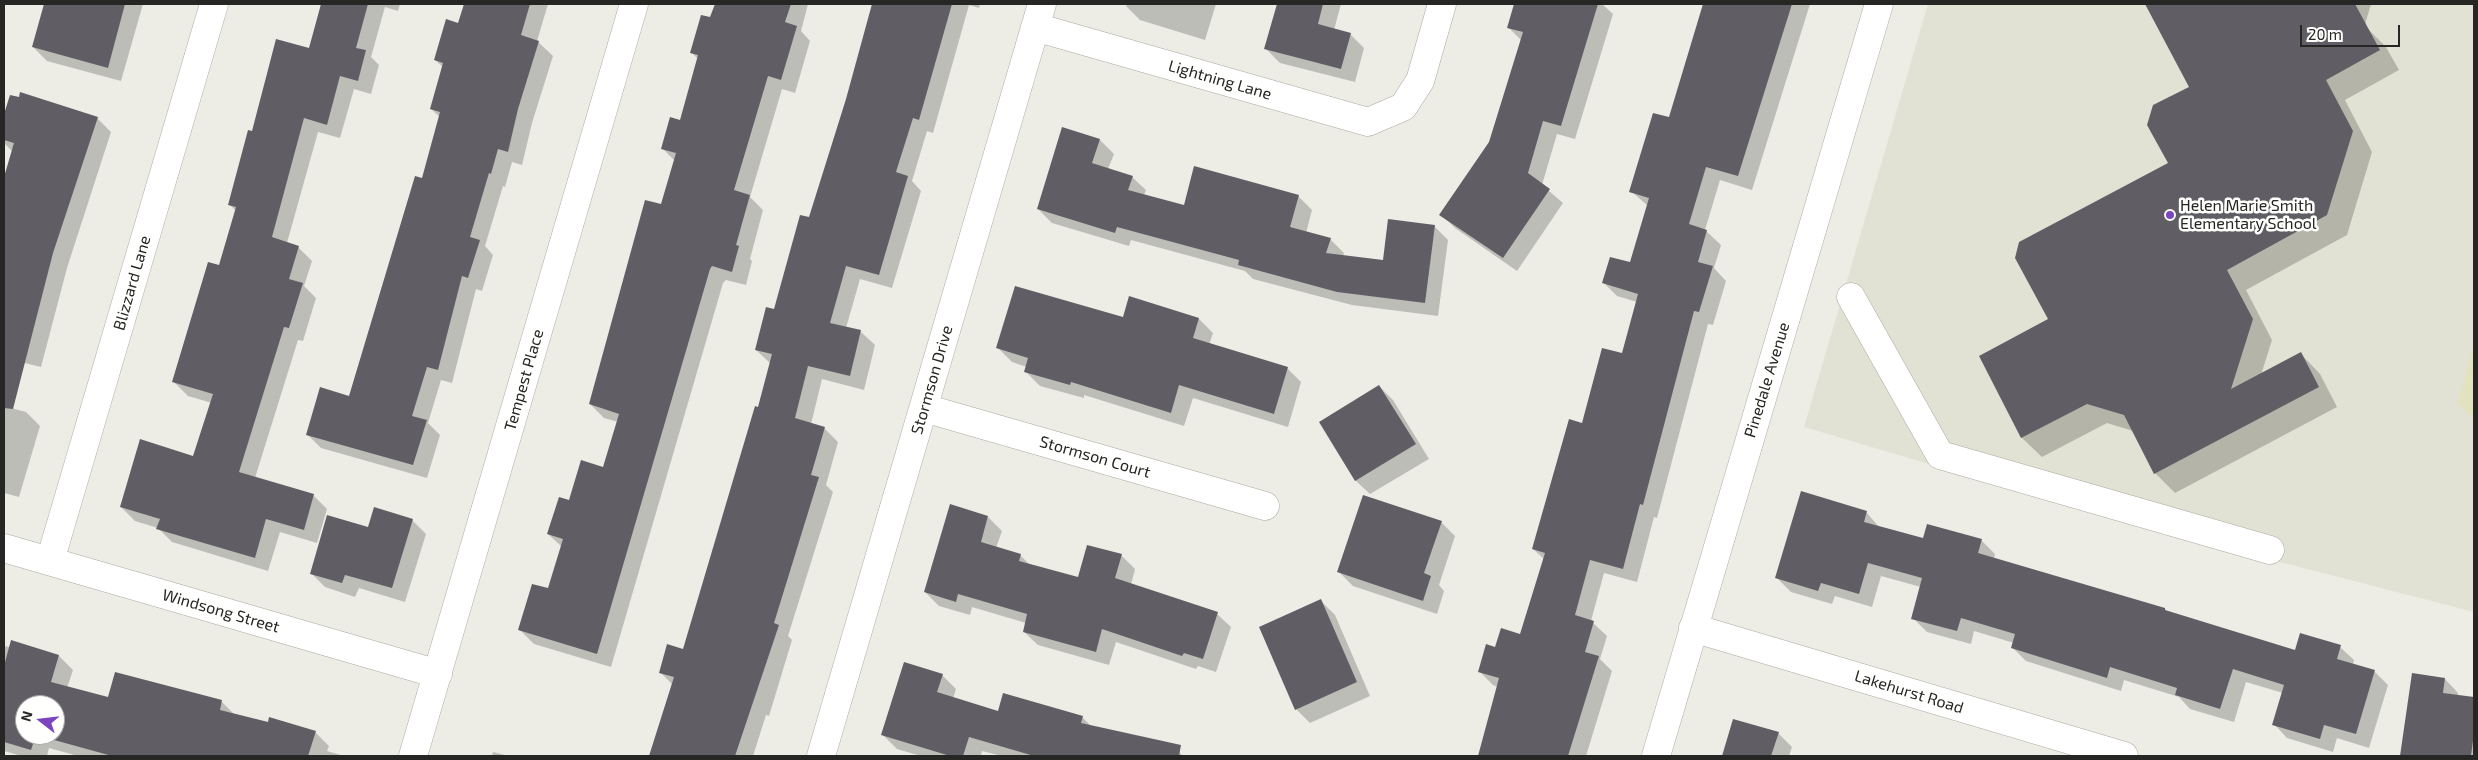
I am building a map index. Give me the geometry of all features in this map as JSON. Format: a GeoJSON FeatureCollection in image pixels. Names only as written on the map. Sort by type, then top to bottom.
{"type":"FeatureCollection","features":[{"type":"Feature","properties":{"kind":"street","name":"Blizzard Lane"},"geometry":{"type":"LineString","coordinates":[[50,562],[214,4]]}},
{"type":"Feature","properties":{"kind":"street","name":"Tempest Place"},"geometry":{"type":"LineString","coordinates":[[413,756],[634,4]]}},
{"type":"Feature","properties":{"kind":"street","name":"Lightning Lane"},"geometry":{"type":"LineString","coordinates":[[1039,16],[1368,122],[1403,107],[1420,81],[1442,4]]}},
{"type":"Feature","properties":{"kind":"street","name":"Pinedale Avenue"},"geometry":{"type":"LineString","coordinates":[[1656,756],[1879,4]]}},
{"type":"Feature","properties":{"kind":"street","name":"Stormson Drive"},"geometry":{"type":"LineString","coordinates":[[821,756],[1039,16]]}},
{"type":"Feature","properties":{"kind":"street"},"geometry":{"type":"LineString","coordinates":[[1851,296],[1940,455],[2270,550]]}},
{"type":"Feature","properties":{"kind":"street","name":"Stormson Court"},"geometry":{"type":"LineString","coordinates":[[924,408],[1265,506]]}},
{"type":"Feature","properties":{"kind":"street","name":"Windsong Street"},"geometry":{"type":"LineString","coordinates":[[4,548],[438,674]]}},
{"type":"Feature","properties":{"kind":"street","name":"Lakehurst Road"},"geometry":{"type":"LineString","coordinates":[[1694,628],[2124,756]]}},
{"type":"Feature","properties":{"kind":"shaded area","name":"Helen Marie Smith Elementary School"},"geometry":{"type":"Polygon","coordinates":[[[1928,4],[2474,4],[2474,612],[2121,521],[1804,427],[1928,4]]]}},
{"type":"Feature","properties":{"kind":"green space"},"geometry":{"type":"Polygon","coordinates":[[[2474,345],[2474,419],[2458,403],[2474,345]]]}},
{"type":"Feature","properties":{"kind":"building"},"geometry":{"type":"Polygon","coordinates":[[[44,4],[125,4],[108,68],[32,47],[44,4]]]}},
{"type":"Feature","properties":{"kind":"building"},"geometry":{"type":"Polygon","coordinates":[[[321,4],[368,4],[356,48],[366,50],[358,81],[340,76],[327,125],[304,118],[272,237],[299,246],[289,279],[303,283],[289,328],[284,327],[239,472],[314,494],[304,530],[266,519],[255,558],[156,529],[160,519],[120,507],[140,439],[193,456],[213,394],[172,382],[208,262],[219,265],[236,207],[228,205],[248,130],[252,131],[276,39],[309,48],[321,4]]]}},
{"type":"Feature","properties":{"kind":"building"},"geometry":{"type":"Polygon","coordinates":[[[464,4],[530,4],[521,35],[539,41],[518,109],[508,152],[498,149],[491,174],[489,173],[470,237],[480,240],[468,278],[462,276],[438,370],[427,367],[412,416],[427,420],[413,465],[306,435],[320,387],[349,396],[415,176],[422,178],[440,112],[430,109],[443,63],[434,60],[446,19],[458,23],[464,4]]]}},
{"type":"Feature","properties":{"kind":"building"},"geometry":{"type":"Polygon","coordinates":[[[715,4],[791,4],[785,22],[797,26],[781,80],[768,76],[734,190],[750,195],[736,245],[739,246],[732,272],[712,266],[710,269],[597,654],[518,630],[532,584],[548,588],[563,539],[547,534],[559,497],[569,500],[581,460],[603,467],[619,414],[589,404],[645,200],[661,204],[676,153],[661,149],[670,117],[680,120],[698,55],[690,53],[701,15],[710,17],[715,4]]]}},
{"type":"Feature","properties":{"kind":"building"},"geometry":{"type":"Polygon","coordinates":[[[872,4],[952,4],[919,120],[913,118],[896,172],[908,176],[879,275],[846,266],[830,323],[861,330],[850,376],[808,366],[795,418],[825,427],[811,475],[819,477],[774,623],[779,625],[735,756],[649,756],[674,677],[659,673],[667,644],[683,649],[755,406],[758,407],[772,354],[755,350],[766,307],[774,309],[800,215],[809,217],[846,99],[872,4]]]}},
{"type":"Feature","properties":{"kind":"building"},"geometry":{"type":"Polygon","coordinates":[[[1277,4],[1323,4],[1318,24],[1351,33],[1341,69],[1264,49],[1277,4]]]}},
{"type":"Feature","properties":{"kind":"building"},"geometry":{"type":"Polygon","coordinates":[[[1514,4],[1598,4],[1561,126],[1543,121],[1528,173],[1550,189],[1503,258],[1439,215],[1489,142],[1523,32],[1507,28],[1514,4]]]}},
{"type":"Feature","properties":{"kind":"building"},"geometry":{"type":"Polygon","coordinates":[[[1703,4],[1792,4],[1738,176],[1706,167],[1689,224],[1707,230],[1698,262],[1713,266],[1699,312],[1694,311],[1643,505],[1640,504],[1623,569],[1590,560],[1575,615],[1594,621],[1585,652],[1599,656],[1568,756],[1478,756],[1499,678],[1478,672],[1486,644],[1495,647],[1501,628],[1520,634],[1545,553],[1532,549],[1569,419],[1582,423],[1602,348],[1622,353],[1638,294],[1602,283],[1610,257],[1630,262],[1649,198],[1629,192],[1653,113],[1669,117],[1703,4]]]}},
{"type":"Feature","properties":{"kind":"building"},"geometry":{"type":"Polygon","coordinates":[[[2145,4],[2355,4],[2380,50],[2326,80],[2353,131],[2327,215],[2227,270],[2253,319],[2231,389],[2301,352],[2319,387],[2154,474],[2124,415],[2087,404],[2021,438],[1979,356],[2048,319],[2015,258],[2019,242],[2168,163],[2147,125],[2153,105],[2189,87],[2145,4]]]}},
{"type":"Feature","properties":{"kind":"building"},"geometry":{"type":"Polygon","coordinates":[[[20,92],[98,117],[53,253],[13,409],[4,408],[4,177],[14,143],[4,140],[4,114],[10,95],[19,97],[20,92]]]}},
{"type":"Feature","properties":{"kind":"building"},"geometry":{"type":"Polygon","coordinates":[[[1062,127],[1100,139],[1092,163],[1133,176],[1128,190],[1184,205],[1194,166],[1299,195],[1290,227],[1331,238],[1326,253],[1383,260],[1388,219],[1435,225],[1425,303],[1337,292],[1238,265],[1239,260],[1117,227],[1115,233],[1037,209],[1062,127]]]}},
{"type":"Feature","properties":{"kind":"building"},"geometry":{"type":"Polygon","coordinates":[[[1015,286],[1123,317],[1129,296],[1199,318],[1193,338],[1288,367],[1274,414],[1179,385],[1171,413],[1071,382],[1070,385],[1024,372],[1028,358],[996,348],[1015,286]]]}},
{"type":"Feature","properties":{"kind":"building"},"geometry":{"type":"Polygon","coordinates":[[[1379,385],[1416,444],[1355,481],[1319,422],[1379,385]]]}},
{"type":"Feature","properties":{"kind":"building"},"geometry":{"type":"Polygon","coordinates":[[[1801,491],[1867,511],[1864,522],[1923,538],[1927,524],[1982,539],[1978,553],[2165,608],[2165,610],[2295,650],[2300,633],[2341,645],[2337,659],[2375,670],[2356,734],[2324,725],[2320,739],[2272,725],[2284,685],[2233,669],[2220,709],[2175,695],[2177,688],[2110,667],[2107,678],[2011,648],[2015,634],[1961,618],[1957,631],[1911,619],[1922,578],[1868,563],[1859,594],[1821,583],[1818,591],[1775,578],[1801,491]]]}},
{"type":"Feature","properties":{"kind":"building"},"geometry":{"type":"Polygon","coordinates":[[[1363,495],[1442,521],[1424,573],[1431,576],[1423,601],[1337,572],[1363,495]]]}},
{"type":"Feature","properties":{"kind":"building"},"geometry":{"type":"Polygon","coordinates":[[[950,504],[988,516],[981,542],[1021,554],[1019,561],[1078,577],[1087,545],[1122,554],[1115,578],[1218,612],[1203,659],[1184,653],[1182,656],[1102,629],[1096,652],[1023,632],[1027,614],[958,594],[956,602],[924,592],[950,504]]]}},
{"type":"Feature","properties":{"kind":"building"},"geometry":{"type":"Polygon","coordinates":[[[374,507],[413,519],[392,588],[345,575],[342,583],[310,574],[327,515],[368,527],[374,507]]]}},
{"type":"Feature","properties":{"kind":"building"},"geometry":{"type":"Polygon","coordinates":[[[1321,599],[1357,682],[1295,710],[1259,627],[1321,599]]]}},
{"type":"Feature","properties":{"kind":"building"},"geometry":{"type":"Polygon","coordinates":[[[11,640],[59,655],[51,682],[108,697],[115,672],[222,700],[220,710],[268,722],[269,717],[316,731],[308,756],[112,756],[65,743],[65,695],[15,695],[15,745],[33,745],[31,750],[4,742],[4,666],[11,640]]]}},
{"type":"Feature","properties":{"kind":"building"},"geometry":{"type":"Polygon","coordinates":[[[904,662],[943,674],[937,692],[998,711],[1003,693],[1083,716],[1081,723],[1181,745],[1179,756],[1034,756],[969,737],[963,756],[950,756],[881,735],[904,662]]]}},
{"type":"Feature","properties":{"kind":"building"},"geometry":{"type":"Polygon","coordinates":[[[2412,673],[2445,678],[2443,693],[2474,697],[2474,733],[2471,756],[2400,756],[2412,673]]]}},
{"type":"Feature","properties":{"kind":"building"},"geometry":{"type":"Polygon","coordinates":[[[1733,719],[1779,732],[1771,756],[1722,756],[1733,719]]]}},
{"type":"Feature","properties":{"kind":"place","name":"Helen Marie Smith Elementary School"},"geometry":{"type":"Point","coordinates":[2170,215]}}]}
